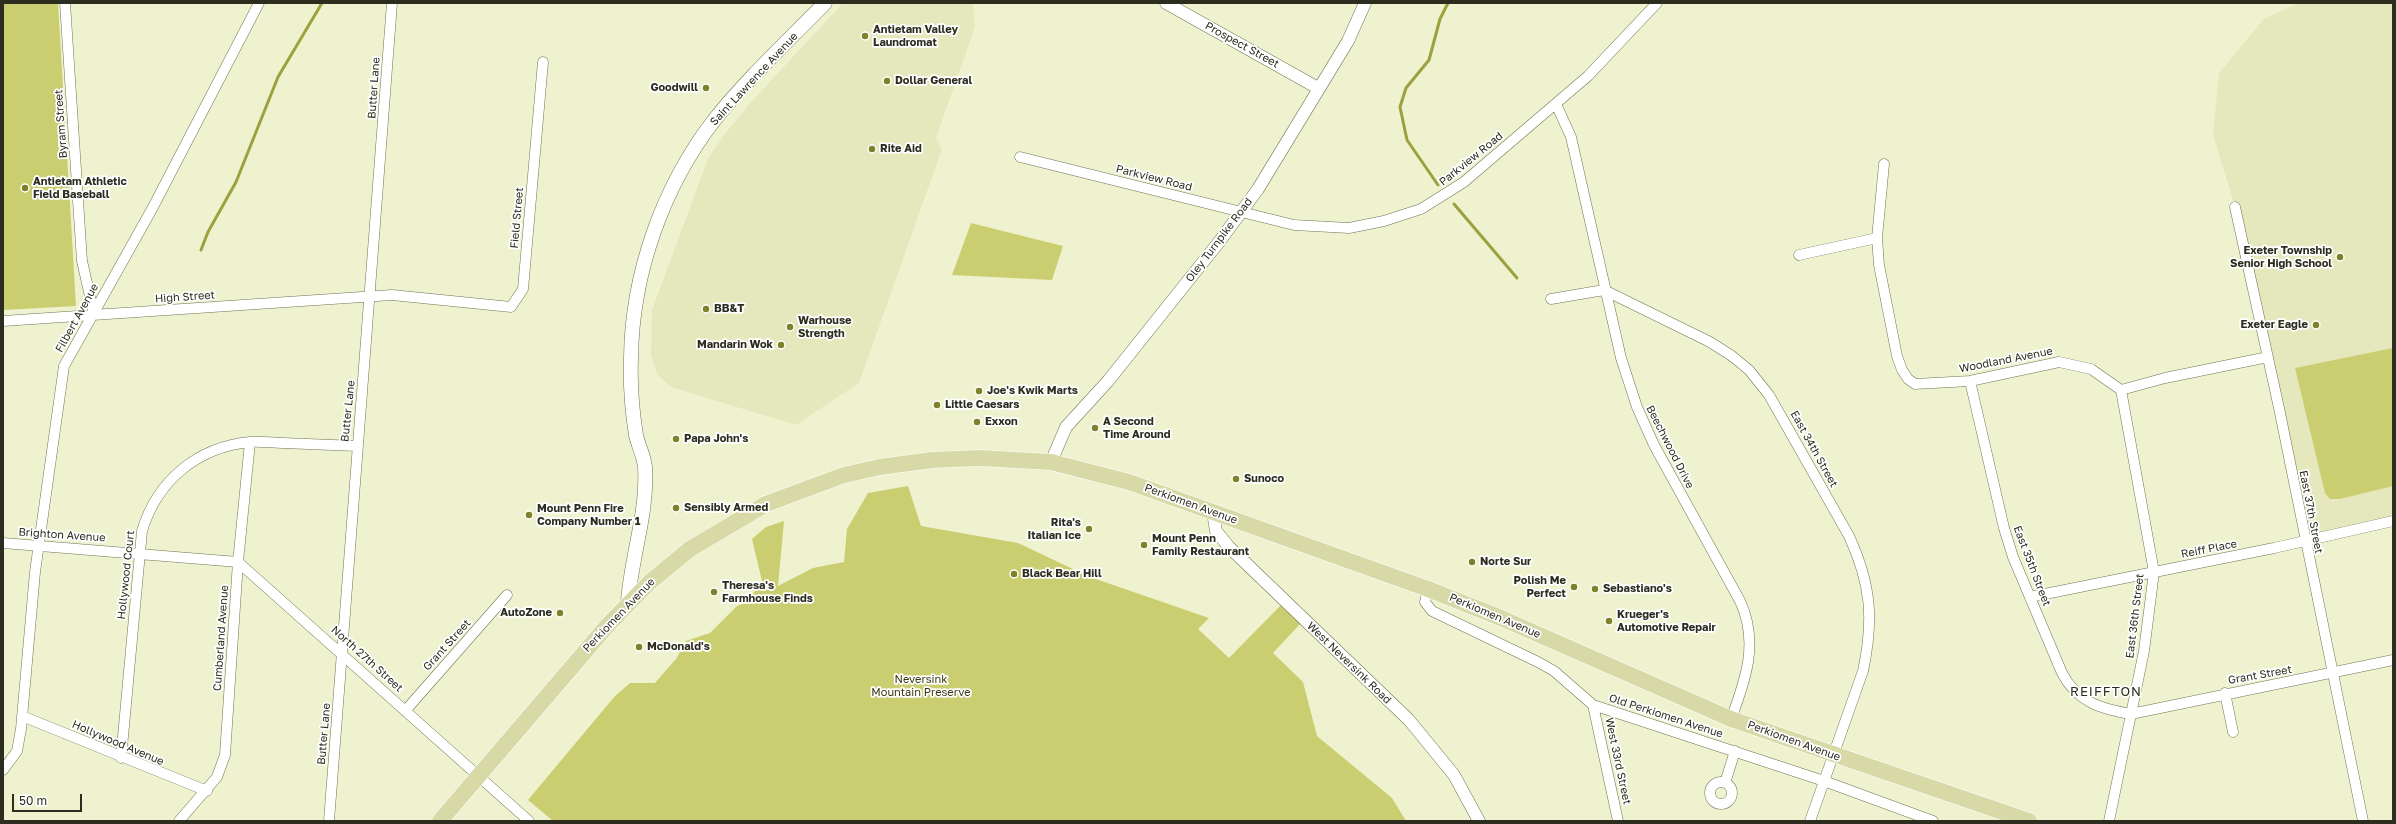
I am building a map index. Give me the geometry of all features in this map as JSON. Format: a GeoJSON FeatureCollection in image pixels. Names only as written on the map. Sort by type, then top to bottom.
{"type":"FeatureCollection","features":[{"type":"Feature","properties":{"kind":"main road","name":"Saint Lawrence Avenue"},"geometry":{"type":"LineString","coordinates":[[628,602],[629,586],[642,524],[645,466],[636,436],[631,358],[635,308],[649,247],[668,197],[703,136],[735,97],[825,3]]}},
{"type":"Feature","properties":{"kind":"main road","name":"Perkiomen Avenue"},"geometry":{"type":"LineString","coordinates":[[440,821],[628,602],[669,565],[711,535],[766,504],[821,483],[880,467],[932,460],[979,458],[1051,462],[1129,482],[1428,589],[1501,618],[1732,719],[1834,756],[2029,821]]}},
{"type":"Feature","properties":{"kind":"street","name":"Byram Street"},"geometry":{"type":"LineString","coordinates":[[65,3],[82,261],[94,314]]}},
{"type":"Feature","properties":{"kind":"street","name":"Filbert Avenue"},"geometry":{"type":"LineString","coordinates":[[3,770],[17,750],[22,716],[38,545],[64,366],[152,210],[258,3]]}},
{"type":"Feature","properties":{"kind":"street","name":"Butter Lane"},"geometry":{"type":"LineString","coordinates":[[329,821],[356,446],[392,3]]}},
{"type":"Feature","properties":{"kind":"street","name":"Prospect Street"},"geometry":{"type":"LineString","coordinates":[[1166,3],[1318,88]]}},
{"type":"Feature","properties":{"kind":"street","name":"Oley Turnpike Road"},"geometry":{"type":"LineString","coordinates":[[1051,462],[1066,427],[1108,381],[1240,213],[1264,180],[1318,88],[1348,41],[1365,3]]}},
{"type":"Feature","properties":{"kind":"street","name":"Parkview Road"},"geometry":{"type":"LineString","coordinates":[[1020,157],[1240,213],[1294,225],[1343,228],[1384,221],[1408,214],[1434,202],[1464,182],[1588,76],[1657,3]]}},
{"type":"Feature","properties":{"kind":"street","name":"Field Street"},"geometry":{"type":"LineString","coordinates":[[447,300],[511,307],[523,289],[543,62]]}},
{"type":"Feature","properties":{"kind":"street","name":"Beechwood Drive"},"geometry":{"type":"LineString","coordinates":[[1556,104],[1571,137],[1604,290],[1621,358],[1637,407],[1654,445],[1740,601],[1746,616],[1751,638],[1749,660],[1745,680],[1732,719]]}},
{"type":"Feature","properties":{"kind":"street","name":"Woodland Avenue"},"geometry":{"type":"LineString","coordinates":[[1884,164],[1877,238],[1879,265],[1902,370],[1908,379],[1915,384],[1970,381],[2059,362],[2091,369],[2121,390]]}},
{"type":"Feature","properties":{"kind":"street","name":"East 37th Street"},"geometry":{"type":"LineString","coordinates":[[2235,207],[2268,357],[2304,540],[2363,821]]}},
{"type":"Feature","properties":{"kind":"street"},"geometry":{"type":"LineString","coordinates":[[1799,255],[1877,238]]}},
{"type":"Feature","properties":{"kind":"street"},"geometry":{"type":"LineString","coordinates":[[1551,299],[1604,290]]}},
{"type":"Feature","properties":{"kind":"street","name":"East 34th Street"},"geometry":{"type":"LineString","coordinates":[[1604,290],[1710,342],[1732,356],[1749,370],[1777,408],[1849,536],[1866,578],[1871,605],[1870,627],[1863,671],[1810,821]]}},
{"type":"Feature","properties":{"kind":"street","name":"High Street"},"geometry":{"type":"LineString","coordinates":[[3,321],[369,296],[392,295],[447,300]]}},
{"type":"Feature","properties":{"kind":"street"},"geometry":{"type":"LineString","coordinates":[[2121,390],[2165,378],[2268,357]]}},
{"type":"Feature","properties":{"kind":"street","name":"East 35th Street"},"geometry":{"type":"LineString","coordinates":[[1970,381],[2004,528],[2030,597],[2062,673],[2073,690],[2094,705],[2131,714]]}},
{"type":"Feature","properties":{"kind":"street","name":"East 36th Street"},"geometry":{"type":"LineString","coordinates":[[2109,821],[2144,650],[2154,572],[2121,390]]}},
{"type":"Feature","properties":{"kind":"street","name":"Hollywood Court"},"geometry":{"type":"LineString","coordinates":[[121,758],[139,553],[142,531],[148,512],[155,498],[177,473],[189,463],[212,451],[250,442],[356,446]]}},
{"type":"Feature","properties":{"kind":"street","name":"Cumberland Avenue"},"geometry":{"type":"LineString","coordinates":[[179,821],[207,792],[220,771],[225,755],[238,562],[250,442]]}},
{"type":"Feature","properties":{"kind":"street","name":"West Neversink Road"},"geometry":{"type":"LineString","coordinates":[[1213,512],[1216,531],[1229,547],[1409,720],[1438,753],[1454,775],[1479,821]]}},
{"type":"Feature","properties":{"kind":"street","name":"Reiff Place"},"geometry":{"type":"LineString","coordinates":[[2030,597],[2393,521]]}},
{"type":"Feature","properties":{"kind":"street","name":"Brighton Avenue"},"geometry":{"type":"LineString","coordinates":[[3,543],[238,562]]}},
{"type":"Feature","properties":{"kind":"street","name":"North 27th Street"},"geometry":{"type":"LineString","coordinates":[[238,562],[342,653],[528,821]]}},
{"type":"Feature","properties":{"kind":"street","name":"Old Perkiomen Avenue"},"geometry":{"type":"LineString","coordinates":[[1428,589],[1425,602],[1432,611],[1554,671],[1594,705],[1824,781],[1933,821]]}},
{"type":"Feature","properties":{"kind":"street","name":"Grant Street"},"geometry":{"type":"LineString","coordinates":[[405,710],[507,595]]}},
{"type":"Feature","properties":{"kind":"street","name":"Grant Street"},"geometry":{"type":"LineString","coordinates":[[2131,714],[2225,693],[2393,660]]}},
{"type":"Feature","properties":{"kind":"street"},"geometry":{"type":"LineString","coordinates":[[2225,693],[2233,732]]}},
{"type":"Feature","properties":{"kind":"street","name":"West 33rd Street"},"geometry":{"type":"LineString","coordinates":[[1594,705],[1618,821]]}},
{"type":"Feature","properties":{"kind":"street","name":"Hollywood Avenue"},"geometry":{"type":"LineString","coordinates":[[22,716],[121,758],[207,792]]}},
{"type":"Feature","properties":{"kind":"street"},"geometry":{"type":"LineString","coordinates":[[1725,783],[1735,751]]}},
{"type":"Feature","properties":{"kind":"shaded area"},"geometry":{"type":"Polygon","coordinates":[[[843,3],[973,3],[975,27],[936,138],[942,149],[859,383],[796,425],[671,387],[657,374],[651,354],[652,310],[708,159],[724,135],[753,100],[843,3]]]}},
{"type":"Feature","properties":{"kind":"shaded area"},"geometry":{"type":"Polygon","coordinates":[[[2298,3],[2393,3],[2393,521],[2304,540],[2235,207],[2213,134],[2219,73],[2264,19],[2298,3]]]}},
{"type":"Feature","properties":{"kind":"green space"},"geometry":{"type":"Polygon","coordinates":[[[3,3],[58,3],[76,306],[3,310],[3,3]]]}},
{"type":"Feature","properties":{"kind":"green space"},"geometry":{"type":"Polygon","coordinates":[[[971,223],[1063,246],[1052,280],[952,275],[971,223]]]}},
{"type":"Feature","properties":{"kind":"green space"},"geometry":{"type":"Polygon","coordinates":[[[2393,348],[2393,486],[2340,499],[2330,499],[2325,493],[2295,368],[2393,348]]]}},
{"type":"Feature","properties":{"kind":"green space","name":"Neversink Mountain Preserve"},"geometry":{"type":"Polygon","coordinates":[[[908,486],[921,526],[1018,543],[1090,577],[1209,618],[1198,629],[1229,658],[1282,604],[1301,623],[1273,653],[1303,682],[1317,736],[1392,798],[1406,821],[553,821],[528,800],[615,696],[630,683],[655,683],[676,659],[686,641],[710,633],[737,606],[747,602],[762,581],[752,539],[766,527],[784,521],[778,586],[813,568],[844,562],[847,529],[868,493],[908,486]]]}},
{"type":"Feature","properties":{"kind":"waterway"},"geometry":{"type":"LineString","coordinates":[[201,250],[208,232],[236,182],[278,77],[322,3]]}},
{"type":"Feature","properties":{"kind":"waterway"},"geometry":{"type":"LineString","coordinates":[[1438,185],[1407,140],[1400,107],[1406,88],[1429,60],[1440,19],[1448,3]]}},
{"type":"Feature","properties":{"kind":"waterway"},"geometry":{"type":"LineString","coordinates":[[1454,204],[1517,278]]}},
{"type":"Feature","properties":{"kind":"place","name":"Antietam Valley Laundromat"},"geometry":{"type":"Point","coordinates":[865,36]}},
{"type":"Feature","properties":{"kind":"place","name":"Dollar General"},"geometry":{"type":"Point","coordinates":[887,81]}},
{"type":"Feature","properties":{"kind":"place","name":"Goodwill"},"geometry":{"type":"Point","coordinates":[706,88]}},
{"type":"Feature","properties":{"kind":"place","name":"Rite Aid"},"geometry":{"type":"Point","coordinates":[872,149]}},
{"type":"Feature","properties":{"kind":"place","name":"Antietam Athletic Field Baseball"},"geometry":{"type":"Point","coordinates":[25,188]}},
{"type":"Feature","properties":{"kind":"place","name":"Exeter Township Senior High School"},"geometry":{"type":"Point","coordinates":[2340,257]}},
{"type":"Feature","properties":{"kind":"place","name":"BB&T"},"geometry":{"type":"Point","coordinates":[706,309]}},
{"type":"Feature","properties":{"kind":"place","name":"Exeter Eagle"},"geometry":{"type":"Point","coordinates":[2316,325]}},
{"type":"Feature","properties":{"kind":"place","name":"Warhouse Strength"},"geometry":{"type":"Point","coordinates":[790,327]}},
{"type":"Feature","properties":{"kind":"place","name":"Mandarin Wok"},"geometry":{"type":"Point","coordinates":[781,345]}},
{"type":"Feature","properties":{"kind":"place","name":"Joe's Kwik Marts"},"geometry":{"type":"Point","coordinates":[979,391]}},
{"type":"Feature","properties":{"kind":"place","name":"Little Caesars"},"geometry":{"type":"Point","coordinates":[937,405]}},
{"type":"Feature","properties":{"kind":"place","name":"Exxon"},"geometry":{"type":"Point","coordinates":[977,422]}},
{"type":"Feature","properties":{"kind":"place","name":"A Second Time Around"},"geometry":{"type":"Point","coordinates":[1095,428]}},
{"type":"Feature","properties":{"kind":"place","name":"Papa John's"},"geometry":{"type":"Point","coordinates":[676,439]}},
{"type":"Feature","properties":{"kind":"place","name":"Sunoco"},"geometry":{"type":"Point","coordinates":[1236,479]}},
{"type":"Feature","properties":{"kind":"place","name":"Sensibly Armed"},"geometry":{"type":"Point","coordinates":[676,508]}},
{"type":"Feature","properties":{"kind":"place","name":"Mount Penn Fire Company Number 1"},"geometry":{"type":"Point","coordinates":[529,515]}},
{"type":"Feature","properties":{"kind":"place","name":"Rita's Italian Ice"},"geometry":{"type":"Point","coordinates":[1089,529]}},
{"type":"Feature","properties":{"kind":"place","name":"Mount Penn Family Restaurant"},"geometry":{"type":"Point","coordinates":[1144,545]}},
{"type":"Feature","properties":{"kind":"place","name":"Norte Sur"},"geometry":{"type":"Point","coordinates":[1472,562]}},
{"type":"Feature","properties":{"kind":"place","name":"Black Bear Hill"},"geometry":{"type":"Point","coordinates":[1014,574]}},
{"type":"Feature","properties":{"kind":"place","name":"Polish Me Perfect"},"geometry":{"type":"Point","coordinates":[1574,587]}},
{"type":"Feature","properties":{"kind":"place","name":"Sebastiano's"},"geometry":{"type":"Point","coordinates":[1595,589]}},
{"type":"Feature","properties":{"kind":"place","name":"Theresa's Farmhouse Finds"},"geometry":{"type":"Point","coordinates":[714,592]}},
{"type":"Feature","properties":{"kind":"place","name":"AutoZone"},"geometry":{"type":"Point","coordinates":[560,613]}},
{"type":"Feature","properties":{"kind":"place","name":"Krueger's Automotive Repair"},"geometry":{"type":"Point","coordinates":[1609,621]}},
{"type":"Feature","properties":{"kind":"place","name":"McDonald's"},"geometry":{"type":"Point","coordinates":[639,647]}},
{"type":"Feature","properties":{"kind":"district","name":"REIFFTON"},"geometry":{"type":"Point","coordinates":[2106,692]}}]}
